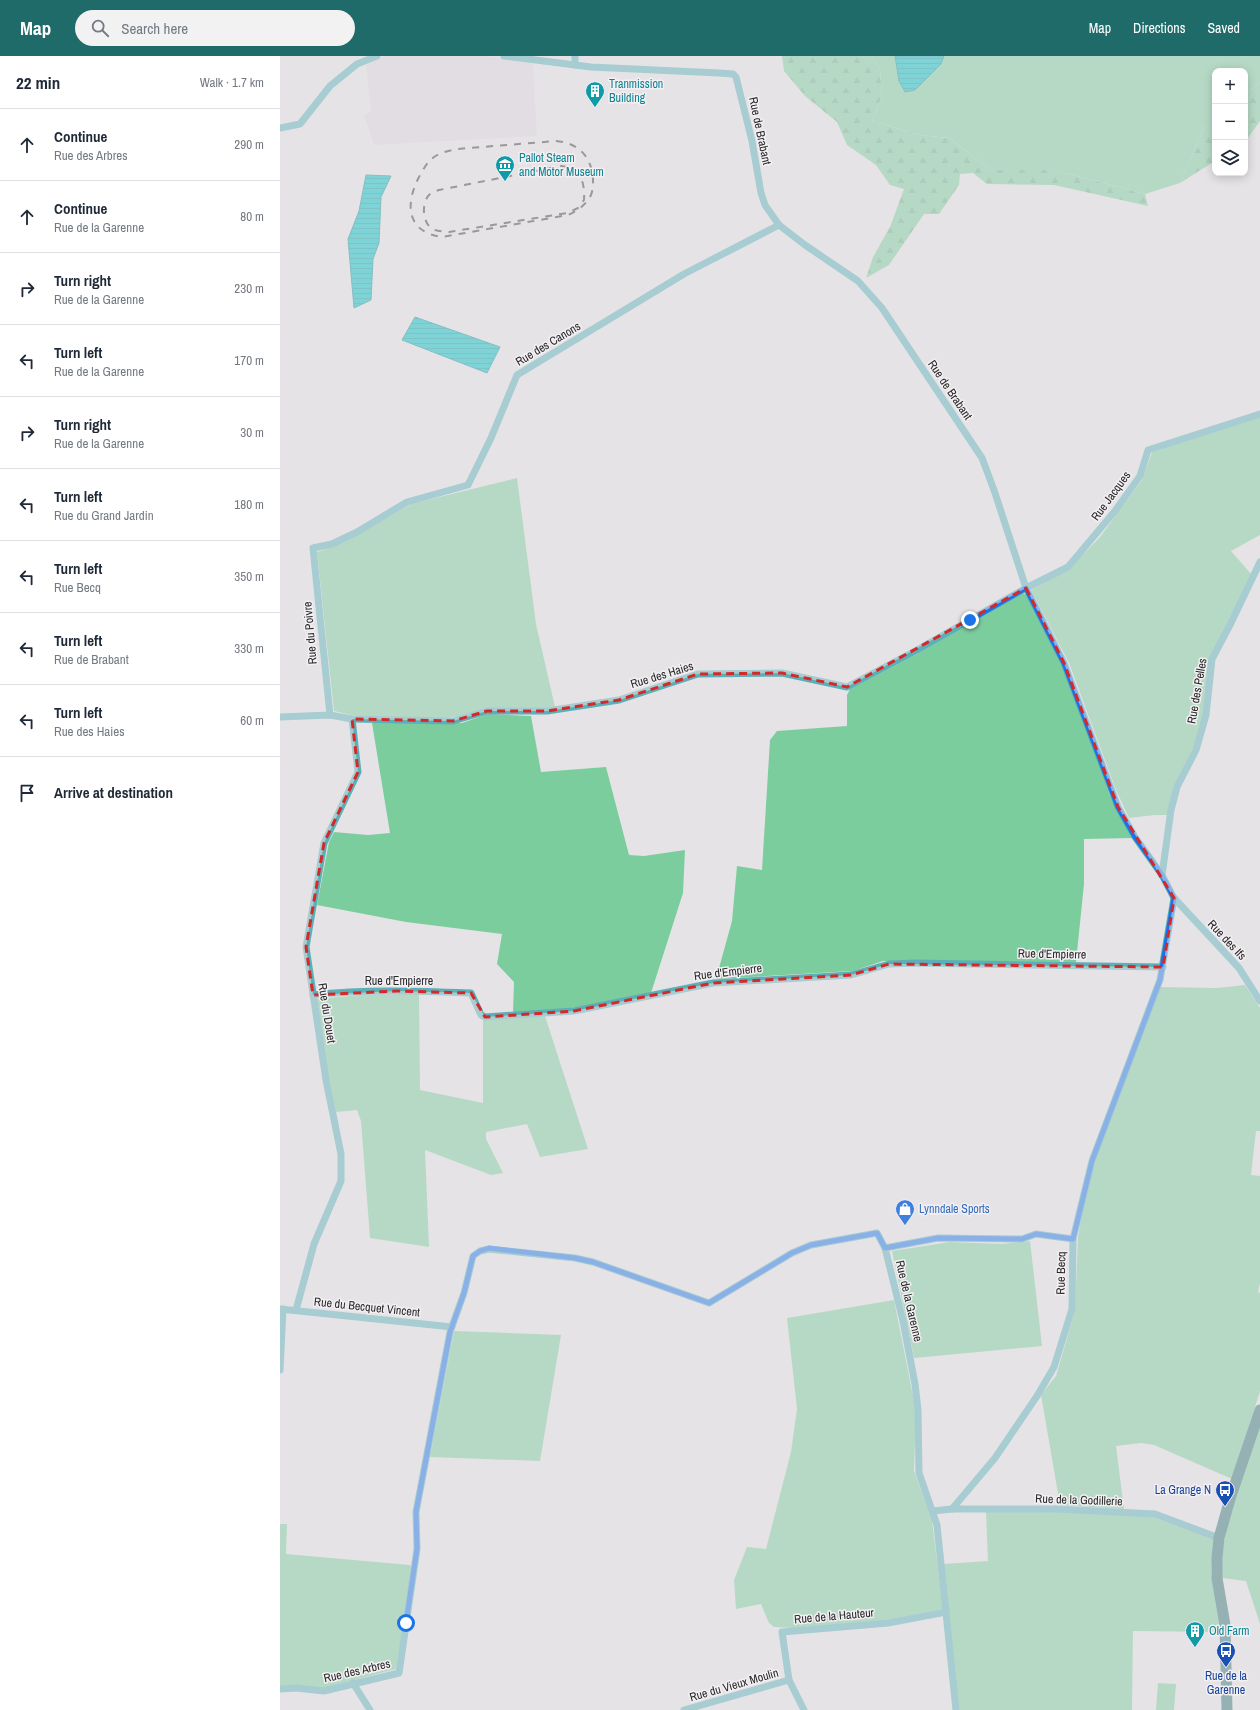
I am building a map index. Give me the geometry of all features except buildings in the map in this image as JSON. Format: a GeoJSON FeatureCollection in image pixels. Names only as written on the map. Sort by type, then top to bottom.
{"type":"FeatureCollection","features":[{"type":"Feature","properties":{"kind":"main road"},"geometry":{"type":"LineString","coordinates":[[1227,1710],[1225,1626],[1217,1578],[1219,1538],[1230,1499],[1260,1410]]}},
{"type":"Feature","properties":{"kind":"street"},"geometry":{"type":"LineString","coordinates":[[280,128],[300,124],[330,86],[357,64],[377,56]]}},
{"type":"Feature","properties":{"kind":"street"},"geometry":{"type":"LineString","coordinates":[[504,56],[575,65],[575,56]]}},
{"type":"Feature","properties":{"kind":"street","name":"Rue de Brabant"},"geometry":{"type":"LineString","coordinates":[[575,65],[733,74],[737,80],[752,141],[761,193],[765,205],[779,225],[805,245],[858,281],[882,308],[982,458],[1026,588],[1064,663],[1118,807],[1135,837],[1162,875],[1174,898]]}},
{"type":"Feature","properties":{"kind":"street","name":"Rue des Canons"},"geometry":{"type":"LineString","coordinates":[[313,548],[332,544],[357,532],[407,502],[468,485],[491,438],[517,375],[684,274],[779,225]]}},
{"type":"Feature","properties":{"kind":"street","name":"Rue Jacques"},"geometry":{"type":"LineString","coordinates":[[1026,588],[1068,567],[1115,511],[1140,476],[1148,450],[1260,414]]}},
{"type":"Feature","properties":{"kind":"street","name":"Rue du Poivre"},"geometry":{"type":"LineString","coordinates":[[313,548],[330,715]]}},
{"type":"Feature","properties":{"kind":"street","name":"Rue des Pelles"},"geometry":{"type":"LineString","coordinates":[[1162,875],[1171,810],[1177,788],[1196,750],[1206,715],[1212,659],[1260,562]]}},
{"type":"Feature","properties":{"kind":"street","name":"Rue des Haies"},"geometry":{"type":"LineString","coordinates":[[280,717],[330,715],[352,718],[453,721],[487,711],[547,711],[619,700],[698,674],[782,673],[847,687],[917,650],[1026,588]]}},
{"type":"Feature","properties":{"kind":"street","name":"Rue du Douet"},"geometry":{"type":"LineString","coordinates":[[296,1310],[314,1244],[341,1181],[341,1154],[326,1080],[312,995],[306,947],[324,843],[358,772],[352,718]]}},
{"type":"Feature","properties":{"kind":"street","name":"Rue Becq"},"geometry":{"type":"LineString","coordinates":[[952,1508],[995,1458],[1037,1396],[1054,1367],[1072,1309],[1073,1239],[1092,1161],[1160,980],[1174,898]]}},
{"type":"Feature","properties":{"kind":"street","name":"Rue des Ifs"},"geometry":{"type":"LineString","coordinates":[[1174,898],[1239,968],[1260,1001]]}},
{"type":"Feature","properties":{"kind":"street","name":"Rue d'Empierre"},"geometry":{"type":"LineString","coordinates":[[312,995],[335,992],[390,991],[471,993],[481,1015],[485,1018],[574,1011],[713,983],[851,975],[889,964],[1162,966]]}},
{"type":"Feature","properties":{"kind":"street","name":"Rue de la Garenne"},"geometry":{"type":"LineString","coordinates":[[452,1327],[464,1293],[473,1256],[480,1251],[489,1248],[575,1258],[593,1262],[709,1303],[792,1253],[811,1245],[877,1233],[885,1248],[903,1321],[915,1384],[918,1410],[919,1474],[933,1511],[936,1525],[956,1710]]}},
{"type":"Feature","properties":{"kind":"street"},"geometry":{"type":"LineString","coordinates":[[885,1248],[938,1238],[1022,1239],[1036,1234],[1073,1239]]}},
{"type":"Feature","properties":{"kind":"street"},"geometry":{"type":"LineString","coordinates":[[280,1370],[282,1309]]}},
{"type":"Feature","properties":{"kind":"street","name":"Rue du Becquet Vincent"},"geometry":{"type":"LineString","coordinates":[[282,1309],[452,1327]]}},
{"type":"Feature","properties":{"kind":"street","name":"Rue des Arbres"},"geometry":{"type":"LineString","coordinates":[[280,1689],[296,1688],[324,1691],[399,1673],[417,1549],[416,1512],[452,1327]]}},
{"type":"Feature","properties":{"kind":"street","name":"Rue de la Godillerie"},"geometry":{"type":"LineString","coordinates":[[933,1511],[952,1508],[1057,1509],[1155,1514],[1219,1538]]}},
{"type":"Feature","properties":{"kind":"street","name":"Rue de la Hauteur"},"geometry":{"type":"LineString","coordinates":[[804,1710],[789,1680],[782,1632],[888,1623],[946,1612]]}},
{"type":"Feature","properties":{"kind":"street","name":"Rue du Vieux Moulin"},"geometry":{"type":"LineString","coordinates":[[684,1710],[789,1680]]}},
{"type":"Feature","properties":{"kind":"street"},"geometry":{"type":"LineString","coordinates":[[353,1683],[370,1710]]}},
{"type":"Feature","properties":{"kind":"highlighted area"},"geometry":{"type":"Polygon","coordinates":[[[1026,588],[1064,663],[1118,807],[1174,898],[1163,967],[889,964],[851,975],[713,983],[574,1011],[485,1017],[471,993],[397,991],[313,995],[306,947],[324,843],[358,772],[352,719],[453,721],[487,711],[547,711],[619,700],[698,674],[782,673],[847,687],[1026,588]]]}},
{"type":"Feature","properties":{"kind":"shaded area"},"geometry":{"type":"Polygon","coordinates":[[[385,56],[487,56],[533,62],[537,136],[374,145],[364,115],[371,112],[366,65],[385,56]]]}},
{"type":"Feature","properties":{"kind":"green space"},"geometry":{"type":"Polygon","coordinates":[[[782,56],[871,56],[880,70],[882,96],[872,121],[920,135],[949,138],[991,170],[1054,170],[1145,194],[1148,206],[1054,185],[987,184],[973,173],[960,174],[959,185],[939,214],[924,214],[889,265],[866,278],[873,257],[890,227],[904,189],[890,185],[876,165],[847,145],[837,122],[805,96],[784,71],[782,56]]]}},
{"type":"Feature","properties":{"kind":"green space"},"geometry":{"type":"Polygon","coordinates":[[[871,56],[895,56],[899,81],[941,64],[944,56],[1260,56],[1260,82],[1248,92],[1248,68],[1212,68],[1212,121],[1204,128],[1180,183],[1145,194],[1054,170],[991,170],[949,138],[920,135],[872,121],[882,96],[880,70],[871,56]]]}},
{"type":"Feature","properties":{"kind":"green space"},"geometry":{"type":"Polygon","coordinates":[[[1260,82],[1260,121],[1248,138],[1248,104],[1248,92],[1260,82]]]}},
{"type":"Feature","properties":{"kind":"green space"},"geometry":{"type":"Polygon","coordinates":[[[1212,121],[1212,163],[1180,183],[1204,128],[1212,121]]]}},
{"type":"Feature","properties":{"kind":"green space"},"geometry":{"type":"Polygon","coordinates":[[[1260,417],[1260,535],[1231,551],[1252,575],[1211,656],[1204,711],[1195,744],[1171,798],[1169,815],[1129,818],[1116,790],[1069,663],[1031,590],[1070,568],[1100,537],[1142,480],[1152,452],[1260,417]]]}},
{"type":"Feature","properties":{"kind":"green space"},"geometry":{"type":"Polygon","coordinates":[[[517,478],[536,624],[555,707],[443,718],[356,716],[334,711],[317,552],[354,537],[411,504],[517,478]]]}},
{"type":"Feature","properties":{"kind":"green space"},"geometry":{"type":"Polygon","coordinates":[[[1022,593],[1027,595],[1070,683],[1110,796],[1134,838],[1084,839],[1084,884],[1076,962],[883,961],[853,971],[716,979],[732,921],[737,866],[762,870],[770,740],[777,731],[847,726],[847,695],[850,689],[917,654],[1022,593]]]}},
{"type":"Feature","properties":{"kind":"green space"},"geometry":{"type":"Polygon","coordinates":[[[488,714],[531,716],[541,772],[606,767],[629,855],[644,856],[685,850],[683,893],[651,993],[583,1006],[548,1011],[513,1013],[514,982],[497,964],[502,934],[406,922],[317,905],[329,842],[334,832],[368,835],[390,833],[372,723],[462,723],[488,714]]]}},
{"type":"Feature","properties":{"kind":"green space"},"geometry":{"type":"Polygon","coordinates":[[[1245,985],[1260,1008],[1260,1131],[1256,1131],[1251,1175],[1260,1176],[1260,1283],[1258,1292],[1260,1293],[1260,1391],[1232,1479],[1154,1445],[1141,1443],[1116,1446],[1124,1509],[1060,1505],[1041,1395],[1056,1376],[1075,1311],[1078,1237],[1086,1193],[1099,1150],[1160,987],[1217,988],[1245,985]]]}},
{"type":"Feature","properties":{"kind":"green space"},"geometry":{"type":"Polygon","coordinates":[[[419,994],[420,1090],[483,1103],[483,1020],[545,1016],[588,1149],[540,1157],[527,1124],[486,1132],[486,1139],[503,1173],[491,1175],[425,1150],[429,1247],[370,1238],[361,1121],[357,1110],[336,1112],[328,1074],[317,999],[360,995],[419,994]]]}},
{"type":"Feature","properties":{"kind":"green space"},"geometry":{"type":"Polygon","coordinates":[[[1030,1241],[1042,1346],[914,1358],[892,1251],[950,1242],[1002,1244],[1030,1241]]]}},
{"type":"Feature","properties":{"kind":"green space"},"geometry":{"type":"Polygon","coordinates":[[[894,1300],[916,1411],[914,1471],[932,1520],[943,1609],[886,1620],[793,1628],[774,1627],[769,1623],[761,1604],[736,1609],[734,1580],[747,1547],[766,1549],[791,1452],[797,1409],[787,1318],[894,1300]]]}},
{"type":"Feature","properties":{"kind":"green space"},"geometry":{"type":"Polygon","coordinates":[[[454,1331],[561,1335],[540,1461],[430,1457],[454,1331]]]}},
{"type":"Feature","properties":{"kind":"green space"},"geometry":{"type":"Polygon","coordinates":[[[1260,1424],[1260,1624],[1246,1581],[1222,1578],[1222,1558],[1228,1519],[1260,1424]]]}},
{"type":"Feature","properties":{"kind":"green space"},"geometry":{"type":"Polygon","coordinates":[[[986,1511],[1062,1511],[1153,1517],[1214,1539],[1211,1572],[1222,1632],[1133,1631],[1132,1710],[959,1710],[943,1564],[988,1561],[986,1511]]]}},
{"type":"Feature","properties":{"kind":"green space"},"geometry":{"type":"Polygon","coordinates":[[[280,1524],[287,1524],[286,1554],[410,1565],[412,1569],[396,1669],[324,1688],[280,1686],[280,1524]]]}},
{"type":"Feature","properties":{"kind":"green space"},"geometry":{"type":"Polygon","coordinates":[[[1158,1683],[1176,1684],[1174,1710],[1156,1710],[1158,1683]]]}},
{"type":"Feature","properties":{"kind":"water"},"geometry":{"type":"Polygon","coordinates":[[[895,56],[944,56],[941,64],[915,90],[905,92],[899,81],[895,56]]]}},
{"type":"Feature","properties":{"kind":"water"},"geometry":{"type":"Polygon","coordinates":[[[366,175],[391,176],[381,197],[379,243],[373,259],[371,300],[354,308],[348,239],[359,211],[366,175]]]}},
{"type":"Feature","properties":{"kind":"water"},"geometry":{"type":"Polygon","coordinates":[[[415,317],[500,347],[487,373],[402,340],[415,317]]]}},
{"type":"Feature","properties":{"kind":"railway"},"geometry":{"type":"LineString","coordinates":[[556,141],[564,142],[578,148],[590,164],[593,180],[591,195],[584,205],[575,212],[568,215],[442,237],[430,234],[421,229],[415,223],[411,207],[414,187],[425,166],[437,155],[457,149],[556,141]]}},
{"type":"Feature","properties":{"kind":"railway"},"geometry":{"type":"LineString","coordinates":[[561,166],[573,169],[580,177],[584,188],[584,200],[578,208],[567,213],[449,232],[435,230],[427,223],[424,207],[427,198],[433,192],[561,166]]}},
{"type":"Feature","properties":{"kind":"place","name":"Tranmission Building"},"geometry":{"type":"Point","coordinates":[595,108]}},
{"type":"Feature","properties":{"kind":"place","name":"Pallot Steam and Motor Museum"},"geometry":{"type":"Point","coordinates":[505,182]}},
{"type":"Feature","properties":{"kind":"place","name":"Lynndale Sports"},"geometry":{"type":"Point","coordinates":[905,1226]}},
{"type":"Feature","properties":{"kind":"place","name":"La Grange N"},"geometry":{"type":"Point","coordinates":[1225,1507]}},
{"type":"Feature","properties":{"kind":"place","name":"Old Farm"},"geometry":{"type":"Point","coordinates":[1195,1648]}},
{"type":"Feature","properties":{"kind":"place","name":"Rue de la Garenne"},"geometry":{"type":"Point","coordinates":[1226,1668]}},
{"type":"Feature","properties":{"kind":"route"},"geometry":{"type":"LineString","coordinates":[[406,1623],[417,1549],[416,1512],[450,1332],[464,1293],[473,1256],[480,1251],[489,1248],[575,1258],[593,1262],[709,1303],[742,1285],[792,1253],[811,1245],[865,1234],[877,1233],[880,1236],[885,1248],[949,1237],[1022,1239],[1036,1234],[1073,1239],[1092,1161],[1160,980],[1174,898],[1162,875],[1135,837],[1118,807],[1064,663],[1026,588],[970,620]]}}]}
